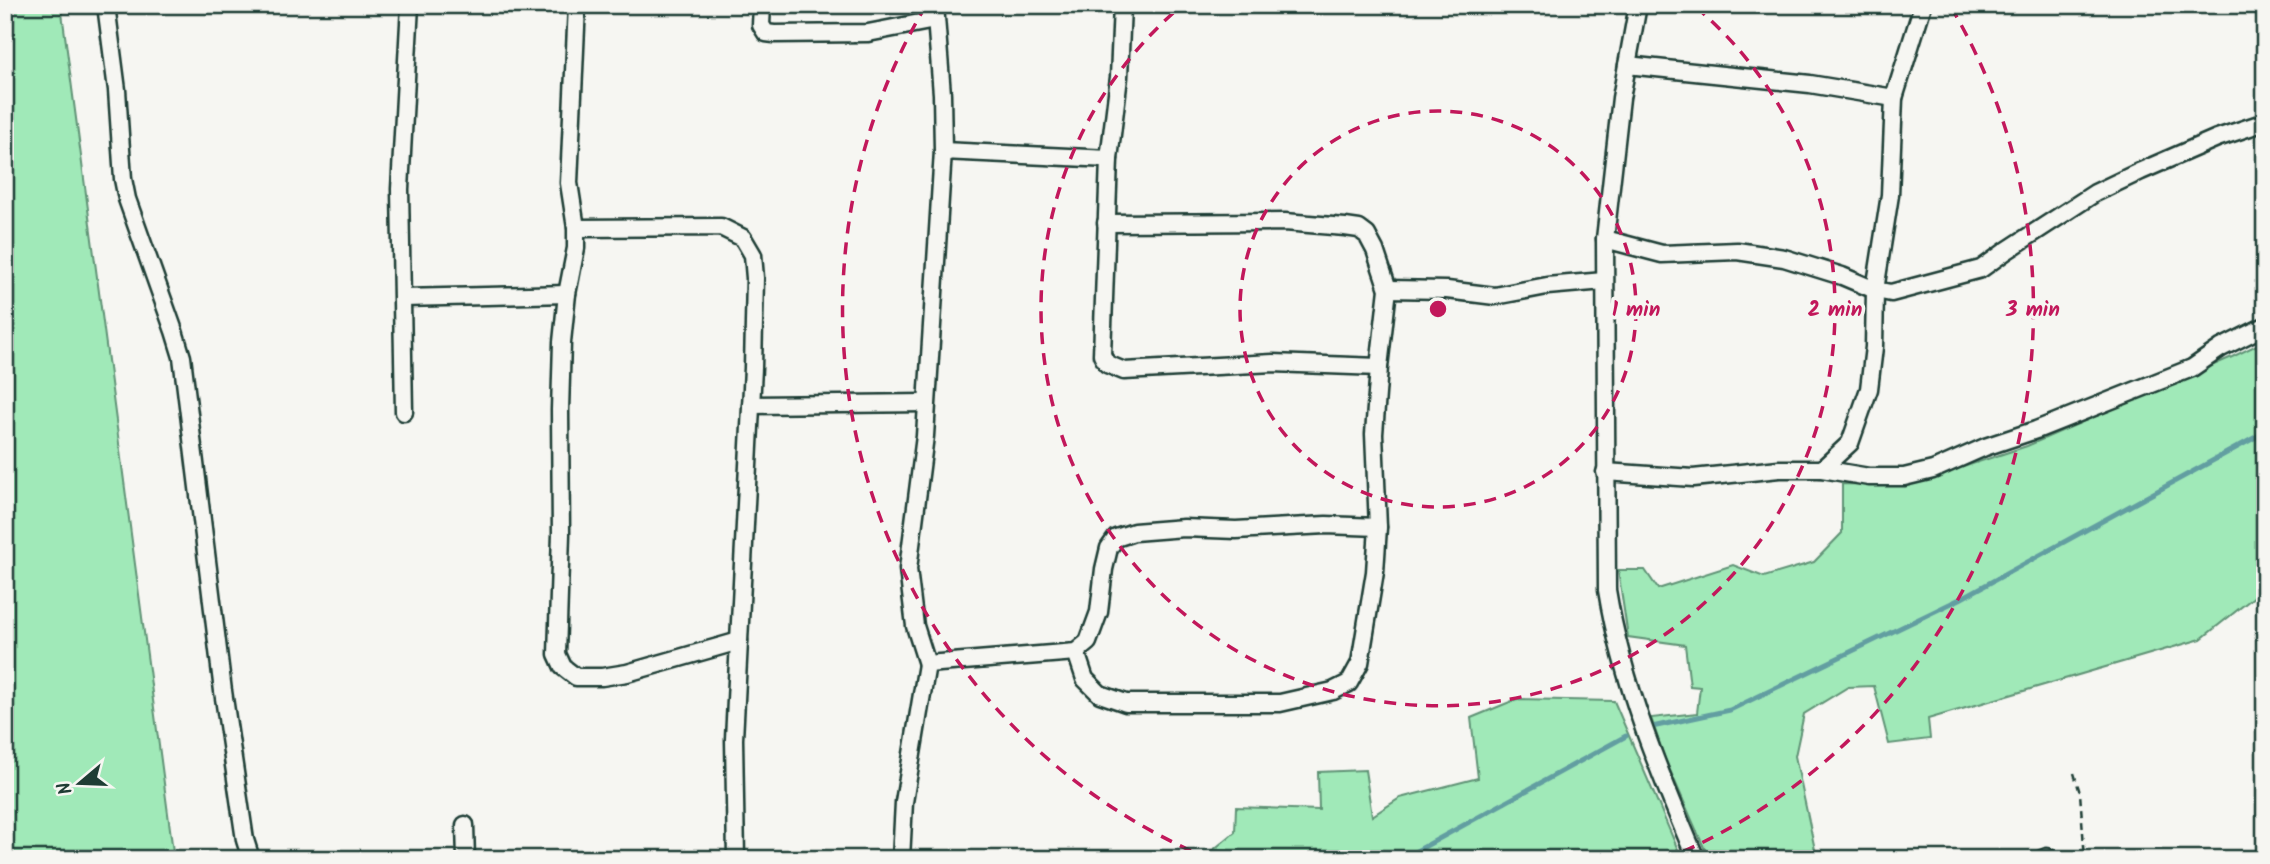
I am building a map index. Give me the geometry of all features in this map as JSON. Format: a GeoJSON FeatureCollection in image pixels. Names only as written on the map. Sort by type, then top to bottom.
{"type":"FeatureCollection","features":[{"type":"Feature","properties":{"kind":"street"},"geometry":{"type":"LineString","coordinates":[[106,5],[127,199],[174,331],[187,383],[223,691],[245,840],[251,859]]}},
{"type":"Feature","properties":{"kind":"street"},"geometry":{"type":"LineString","coordinates":[[404,412],[400,189],[410,5]]}},
{"type":"Feature","properties":{"kind":"street"},"geometry":{"type":"LineString","coordinates":[[577,5],[569,183],[576,228],[576,248],[567,294],[562,342],[557,654],[563,667],[576,677],[627,673],[739,641]]}},
{"type":"Feature","properties":{"kind":"street"},"geometry":{"type":"LineString","coordinates":[[762,5],[761,25],[766,33],[774,34],[868,33],[935,13],[942,94],[943,151],[925,436],[908,569],[915,626],[928,664],[904,802],[901,859]]}},
{"type":"Feature","properties":{"kind":"street"},"geometry":{"type":"LineString","coordinates":[[1122,5],[1119,77],[1109,159],[1106,223],[1102,355],[1107,364],[1124,371],[1273,363],[1379,367]]}},
{"type":"Feature","properties":{"kind":"street"},"geometry":{"type":"LineString","coordinates":[[1638,5],[1616,135],[1605,239],[1607,590],[1613,627],[1642,722],[1696,859]]}},
{"type":"Feature","properties":{"kind":"street"},"geometry":{"type":"LineString","coordinates":[[1822,469],[1850,443],[1869,389],[1874,347],[1875,290],[1890,195],[1894,98],[1923,5]]}},
{"type":"Feature","properties":{"kind":"street"},"geometry":{"type":"LineString","coordinates":[[1627,65],[1810,84],[1894,98]]}},
{"type":"Feature","properties":{"kind":"street"},"geometry":{"type":"LineString","coordinates":[[1605,239],[1662,254],[1737,251],[1784,258],[1842,276],[1875,290],[1891,293],[1981,269],[2095,193],[2141,170],[2265,122]]}},
{"type":"Feature","properties":{"kind":"street"},"geometry":{"type":"LineString","coordinates":[[943,151],[1109,159]]}},
{"type":"Feature","properties":{"kind":"street"},"geometry":{"type":"LineString","coordinates":[[1076,652],[1085,679],[1101,694],[1126,703],[1280,703],[1333,691],[1349,683],[1360,663],[1375,572],[1378,527],[1374,434],[1388,289],[1371,240],[1359,229],[1285,222],[1106,223]]}},
{"type":"Feature","properties":{"kind":"street"},"geometry":{"type":"LineString","coordinates":[[576,228],[721,227],[743,238],[753,255],[755,278],[751,405],[734,739],[736,859]]}},
{"type":"Feature","properties":{"kind":"street"},"geometry":{"type":"LineString","coordinates":[[1388,289],[1447,290],[1495,296],[1546,286],[1604,281]]}},
{"type":"Feature","properties":{"kind":"street"},"geometry":{"type":"LineString","coordinates":[[403,298],[567,294]]}},
{"type":"Feature","properties":{"kind":"street"},"geometry":{"type":"LineString","coordinates":[[1605,472],[1693,478],[1779,469],[1822,469],[1869,477],[1904,477],[1933,470],[1985,447],[2036,430],[2192,368],[2221,348],[2265,326]]}},
{"type":"Feature","properties":{"kind":"street"},"geometry":{"type":"LineString","coordinates":[[751,405],[926,403]]}},
{"type":"Feature","properties":{"kind":"street"},"geometry":{"type":"LineString","coordinates":[[928,664],[1076,652],[1088,642],[1099,612],[1109,548],[1116,538],[1134,532],[1184,528],[1236,530],[1326,525],[1378,527]]}},
{"type":"Feature","properties":{"kind":"street"},"geometry":{"type":"LineString","coordinates":[[465,825],[467,859]]}},
{"type":"Feature","properties":{"kind":"path"},"geometry":{"type":"LineString","coordinates":[[2074,773],[2080,793],[2085,859]]}},
{"type":"Feature","properties":{"kind":"green space"},"geometry":{"type":"Polygon","coordinates":[[[5,5],[61,5],[174,859],[5,859],[5,5]]]}},
{"type":"Feature","properties":{"kind":"green space"},"geometry":{"type":"Polygon","coordinates":[[[2265,341],[2265,588],[2201,639],[1928,719],[1930,739],[1889,744],[1874,686],[1848,687],[1804,714],[1795,756],[1817,859],[1709,859],[1665,759],[1651,718],[1697,713],[1700,687],[1690,686],[1685,645],[1628,637],[1618,570],[1645,570],[1658,589],[1733,565],[1764,577],[1814,562],[1842,533],[1842,484],[1908,485],[2027,446],[2265,341]]]}},
{"type":"Feature","properties":{"kind":"green space"},"geometry":{"type":"Polygon","coordinates":[[[1517,699],[1614,701],[1682,859],[1202,859],[1235,832],[1236,807],[1319,810],[1318,772],[1365,770],[1372,816],[1400,798],[1478,778],[1471,718],[1517,699]]]}},
{"type":"Feature","properties":{"kind":"waterway"},"geometry":{"type":"LineString","coordinates":[[1652,727],[1730,710],[1960,599],[2265,432]]}},
{"type":"Feature","properties":{"kind":"waterway"},"geometry":{"type":"LineString","coordinates":[[1402,859],[1626,736]]}}]}
